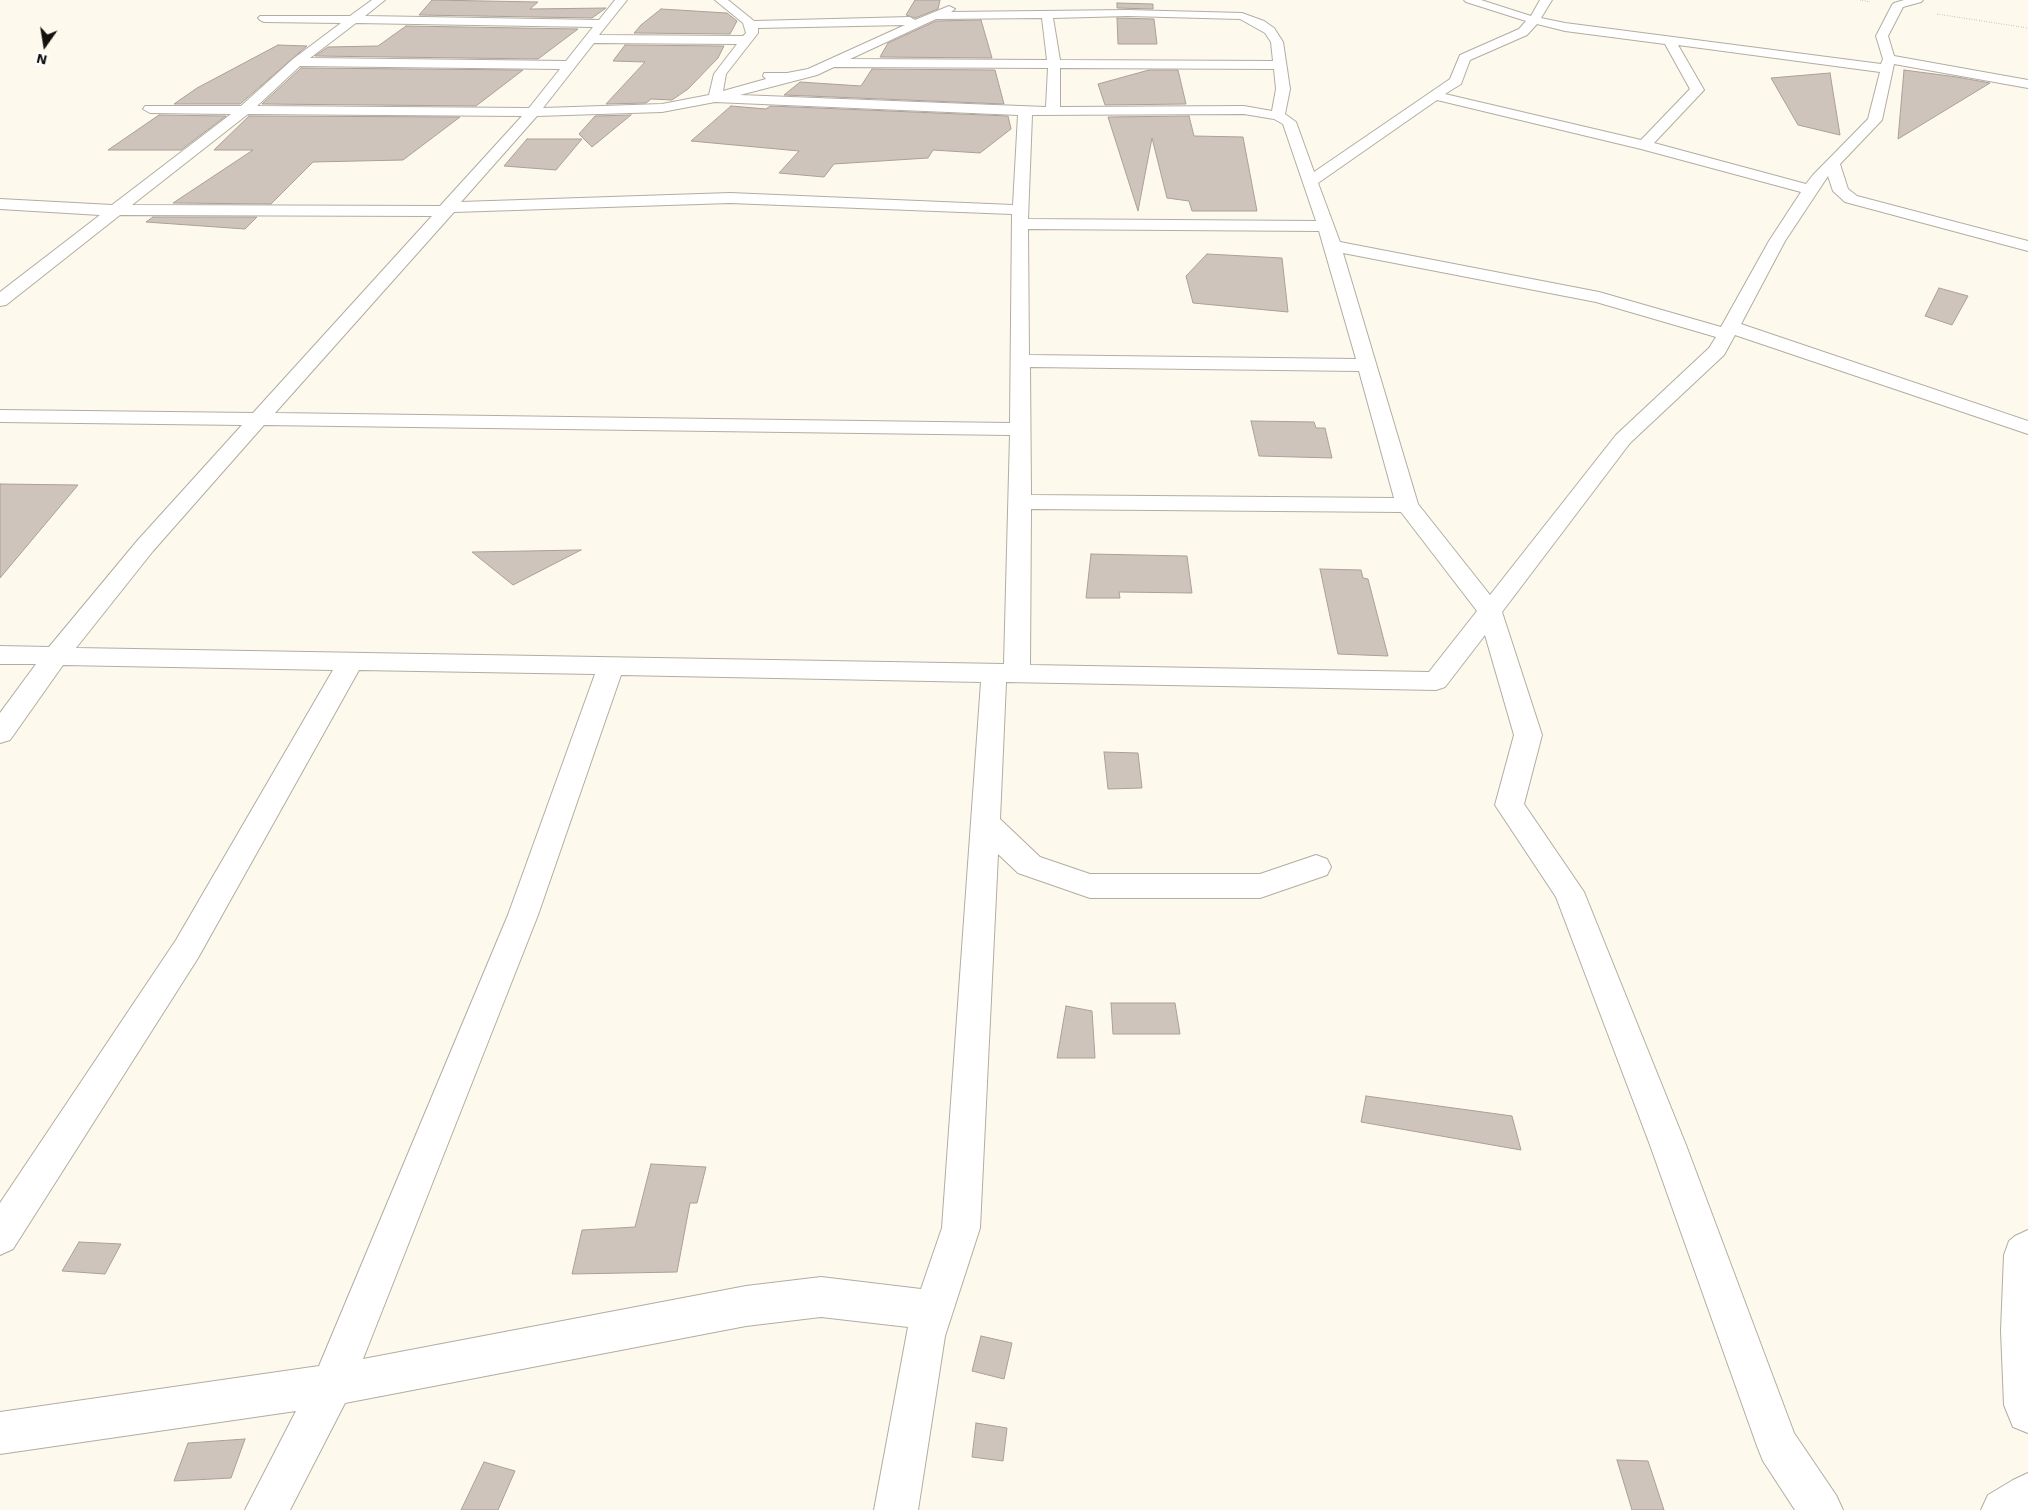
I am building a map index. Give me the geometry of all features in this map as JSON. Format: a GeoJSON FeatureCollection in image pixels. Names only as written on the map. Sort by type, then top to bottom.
{"type":"FeatureCollection","features":[{"type":"Feature","properties":{"kind":"street"},"geometry":{"type":"LineString","coordinates":[[0,301],[244,110],[297,62],[379,0]]}},
{"type":"Feature","properties":{"kind":"street"},"geometry":{"type":"LineString","coordinates":[[0,733],[55,657],[145,546],[533,112],[572,65],[621,0]]}},
{"type":"Feature","properties":{"kind":"street"},"geometry":{"type":"LineString","coordinates":[[715,98],[720,74],[752,33],[748,20],[722,0]]}},
{"type":"Feature","properties":{"kind":"street"},"geometry":{"type":"LineString","coordinates":[[1470,0],[1534,20],[1565,27],[1888,64],[2028,84]]}},
{"type":"Feature","properties":{"kind":"street"},"geometry":{"type":"LineString","coordinates":[[1310,182],[1456,81],[1464,58],[1523,32],[1534,20],[1546,0]]}},
{"type":"Feature","properties":{"kind":"street"},"geometry":{"type":"LineString","coordinates":[[0,656],[1436,681],[1623,439],[1717,351],[1777,240],[1811,190],[1832,164],[1875,120],[1888,64],[1882,36],[1898,5],[1917,0]]}},
{"type":"Feature","properties":{"kind":"street"},"geometry":{"type":"LineString","coordinates":[[720,74],[787,77],[804,75],[962,3]]}},
{"type":"Feature","properties":{"kind":"street"},"geometry":{"type":"LineString","coordinates":[[750,25],[927,18],[1246,12],[1251,19],[1270,31],[1277,42],[1283,89],[1278,116]]}},
{"type":"Feature","properties":{"kind":"street"},"geometry":{"type":"LineString","coordinates":[[1047,15],[1054,64],[1053,111]]}},
{"type":"Feature","properties":{"kind":"street"},"geometry":{"type":"LineString","coordinates":[[264,18],[603,24]]}},
{"type":"Feature","properties":{"kind":"street"},"geometry":{"type":"LineString","coordinates":[[591,39],[746,40]]}},
{"type":"Feature","properties":{"kind":"street"},"geometry":{"type":"LineString","coordinates":[[1644,145],[1697,90],[1669,40]]}},
{"type":"Feature","properties":{"kind":"street"},"geometry":{"type":"LineString","coordinates":[[297,62],[572,65]]}},
{"type":"Feature","properties":{"kind":"street"},"geometry":{"type":"LineString","coordinates":[[832,63],[1281,64]]}},
{"type":"Feature","properties":{"kind":"street"},"geometry":{"type":"LineString","coordinates":[[150,109],[533,112],[662,108],[715,98],[787,77]]}},
{"type":"Feature","properties":{"kind":"street"},"geometry":{"type":"LineString","coordinates":[[1435,96],[1644,145],[1811,190]]}},
{"type":"Feature","properties":{"kind":"street"},"geometry":{"type":"LineString","coordinates":[[715,98],[1025,111],[1244,110],[1278,116],[1289,122],[1333,246],[1407,505],[1490,612],[1528,735],[1509,805],[1569,892],[1668,1145],[1778,1446],[1821,1510]]}},
{"type":"Feature","properties":{"kind":"street"},"geometry":{"type":"LineString","coordinates":[[896,1510],[925,1336],[961,1228],[985,823],[1006,674],[1020,502],[1020,217],[1025,111]]}},
{"type":"Feature","properties":{"kind":"street"},"geometry":{"type":"LineString","coordinates":[[1832,164],[1841,191],[1851,199],[2028,246]]}},
{"type":"Feature","properties":{"kind":"street"},"geometry":{"type":"LineString","coordinates":[[0,204],[115,210],[448,209],[591,201],[730,198],[1020,217],[1326,226]]}},
{"type":"Feature","properties":{"kind":"street"},"geometry":{"type":"LineString","coordinates":[[1333,246],[1599,297],[1728,331],[2028,428]]}},
{"type":"Feature","properties":{"kind":"street"},"geometry":{"type":"LineString","coordinates":[[1021,362],[1367,365]]}},
{"type":"Feature","properties":{"kind":"street"},"geometry":{"type":"LineString","coordinates":[[0,416],[1020,429]]}},
{"type":"Feature","properties":{"kind":"street"},"geometry":{"type":"LineString","coordinates":[[1020,502],[1407,505]]}},
{"type":"Feature","properties":{"kind":"street"},"geometry":{"type":"LineString","coordinates":[[0,1236],[187,950],[351,661]]}},
{"type":"Feature","properties":{"kind":"street"},"geometry":{"type":"LineString","coordinates":[[267,1510],[332,1385],[523,915],[611,666]]}},
{"type":"Feature","properties":{"kind":"street"},"geometry":{"type":"LineString","coordinates":[[985,823],[1029,865],[1090,886],[1260,886],[1316,867]]}},
{"type":"Feature","properties":{"kind":"street"},"geometry":{"type":"LineString","coordinates":[[2028,1249],[2023,1255],[2021,1331],[2025,1405],[2028,1412]]}},
{"type":"Feature","properties":{"kind":"street"},"geometry":{"type":"LineString","coordinates":[[0,1433],[332,1385],[746,1306],[821,1297],[933,1310]]}},
{"type":"Feature","properties":{"kind":"street"},"geometry":{"type":"LineString","coordinates":[[2003,1510],[2028,1495]]}},
{"type":"Feature","properties":{"kind":"path"},"geometry":{"type":"LineString","coordinates":[[1860,0],[1896,8],[2028,28]]}},
{"type":"Feature","properties":{"kind":"building"},"geometry":{"type":"Polygon","coordinates":[[[432,0],[538,2],[530,9],[606,8],[592,18],[419,15],[432,0]]]}},
{"type":"Feature","properties":{"kind":"building"},"geometry":{"type":"Polygon","coordinates":[[[915,0],[940,0],[938,9],[915,18],[906,15],[915,0]]]}},
{"type":"Feature","properties":{"kind":"building"},"geometry":{"type":"Polygon","coordinates":[[[1117,3],[1153,4],[1153,9],[1117,8],[1117,3]]]}},
{"type":"Feature","properties":{"kind":"building"},"geometry":{"type":"Polygon","coordinates":[[[661,9],[727,13],[737,21],[730,34],[634,33],[661,9]]]}},
{"type":"Feature","properties":{"kind":"building"},"geometry":{"type":"Polygon","coordinates":[[[1117,18],[1154,19],[1157,44],[1118,44],[1117,18]]]}},
{"type":"Feature","properties":{"kind":"building"},"geometry":{"type":"Polygon","coordinates":[[[981,20],[992,58],[880,57],[888,43],[936,21],[981,20]]]}},
{"type":"Feature","properties":{"kind":"building"},"geometry":{"type":"Polygon","coordinates":[[[406,26],[578,29],[538,59],[315,56],[328,47],[378,46],[406,26]]]}},
{"type":"Feature","properties":{"kind":"building"},"geometry":{"type":"Polygon","coordinates":[[[278,45],[307,46],[240,104],[174,104],[197,88],[278,45]]]}},
{"type":"Feature","properties":{"kind":"building"},"geometry":{"type":"Polygon","coordinates":[[[625,45],[724,46],[718,58],[688,89],[672,100],[651,99],[646,103],[606,104],[645,62],[613,61],[625,45]]]}},
{"type":"Feature","properties":{"kind":"building"},"geometry":{"type":"Polygon","coordinates":[[[301,68],[523,70],[476,106],[262,104],[301,68]]]}},
{"type":"Feature","properties":{"kind":"building"},"geometry":{"type":"Polygon","coordinates":[[[872,69],[995,70],[1004,104],[784,95],[800,82],[861,86],[872,69]]]}},
{"type":"Feature","properties":{"kind":"building"},"geometry":{"type":"Polygon","coordinates":[[[1149,70],[1178,70],[1186,104],[1105,105],[1098,84],[1149,70]]]}},
{"type":"Feature","properties":{"kind":"building"},"geometry":{"type":"Polygon","coordinates":[[[1904,70],[1957,77],[1990,83],[1898,139],[1904,70]]]}},
{"type":"Feature","properties":{"kind":"building"},"geometry":{"type":"Polygon","coordinates":[[[1830,73],[1840,135],[1798,125],[1771,78],[1830,73]]]}},
{"type":"Feature","properties":{"kind":"building"},"geometry":{"type":"Polygon","coordinates":[[[731,106],[766,109],[770,106],[1008,116],[1011,129],[980,153],[933,150],[928,158],[834,164],[824,177],[779,173],[799,151],[691,141],[731,106]]]}},
{"type":"Feature","properties":{"kind":"building"},"geometry":{"type":"Polygon","coordinates":[[[159,115],[226,116],[181,150],[108,150],[159,115]]]}},
{"type":"Feature","properties":{"kind":"building"},"geometry":{"type":"Polygon","coordinates":[[[631,115],[592,147],[579,134],[595,116],[631,115]]]}},
{"type":"Feature","properties":{"kind":"building"},"geometry":{"type":"Polygon","coordinates":[[[249,116],[460,117],[403,160],[313,162],[271,204],[173,203],[253,150],[214,150],[249,116]]]}},
{"type":"Feature","properties":{"kind":"building"},"geometry":{"type":"Polygon","coordinates":[[[1189,116],[1194,136],[1243,137],[1257,211],[1192,211],[1189,201],[1167,198],[1152,138],[1138,211],[1108,117],[1189,116]]]}},
{"type":"Feature","properties":{"kind":"building"},"geometry":{"type":"Polygon","coordinates":[[[527,139],[582,139],[556,170],[504,166],[527,139]]]}},
{"type":"Feature","properties":{"kind":"building"},"geometry":{"type":"Polygon","coordinates":[[[153,217],[257,217],[245,229],[146,222],[153,217]]]}},
{"type":"Feature","properties":{"kind":"building"},"geometry":{"type":"Polygon","coordinates":[[[1207,254],[1282,258],[1288,312],[1193,303],[1186,276],[1207,254]]]}},
{"type":"Feature","properties":{"kind":"building"},"geometry":{"type":"Polygon","coordinates":[[[1939,288],[1968,296],[1952,325],[1925,316],[1939,288]]]}},
{"type":"Feature","properties":{"kind":"building"},"geometry":{"type":"Polygon","coordinates":[[[1251,421],[1314,422],[1316,428],[1325,428],[1332,458],[1259,456],[1251,421]]]}},
{"type":"Feature","properties":{"kind":"building"},"geometry":{"type":"Polygon","coordinates":[[[0,484],[78,485],[0,578],[0,484]]]}},
{"type":"Feature","properties":{"kind":"building"},"geometry":{"type":"Polygon","coordinates":[[[581,550],[513,585],[472,552],[581,550]]]}},
{"type":"Feature","properties":{"kind":"building"},"geometry":{"type":"Polygon","coordinates":[[[1091,554],[1187,556],[1192,593],[1119,592],[1120,598],[1086,598],[1091,554]]]}},
{"type":"Feature","properties":{"kind":"building"},"geometry":{"type":"Polygon","coordinates":[[[1320,569],[1361,570],[1363,578],[1368,579],[1388,656],[1338,654],[1320,569]]]}},
{"type":"Feature","properties":{"kind":"building"},"geometry":{"type":"Polygon","coordinates":[[[1104,752],[1138,753],[1142,788],[1108,789],[1104,752]]]}},
{"type":"Feature","properties":{"kind":"building"},"geometry":{"type":"Polygon","coordinates":[[[1111,1003],[1175,1003],[1180,1034],[1113,1034],[1111,1003]]]}},
{"type":"Feature","properties":{"kind":"building"},"geometry":{"type":"Polygon","coordinates":[[[1066,1006],[1092,1011],[1095,1058],[1057,1058],[1066,1006]]]}},
{"type":"Feature","properties":{"kind":"building"},"geometry":{"type":"Polygon","coordinates":[[[1366,1096],[1512,1116],[1521,1150],[1361,1122],[1366,1096]]]}},
{"type":"Feature","properties":{"kind":"building"},"geometry":{"type":"Polygon","coordinates":[[[651,1164],[706,1167],[697,1203],[690,1203],[677,1272],[572,1274],[582,1230],[635,1227],[651,1164]]]}},
{"type":"Feature","properties":{"kind":"building"},"geometry":{"type":"Polygon","coordinates":[[[79,1242],[121,1244],[105,1274],[62,1271],[79,1242]]]}},
{"type":"Feature","properties":{"kind":"building"},"geometry":{"type":"Polygon","coordinates":[[[981,1336],[1012,1343],[1004,1379],[972,1371],[981,1336]]]}},
{"type":"Feature","properties":{"kind":"building"},"geometry":{"type":"Polygon","coordinates":[[[976,1423],[1007,1428],[1003,1461],[972,1457],[976,1423]]]}},
{"type":"Feature","properties":{"kind":"building"},"geometry":{"type":"Polygon","coordinates":[[[245,1439],[231,1478],[174,1481],[188,1443],[245,1439]]]}},
{"type":"Feature","properties":{"kind":"building"},"geometry":{"type":"Polygon","coordinates":[[[1617,1460],[1648,1461],[1664,1510],[1632,1510],[1617,1460]]]}},
{"type":"Feature","properties":{"kind":"building"},"geometry":{"type":"Polygon","coordinates":[[[484,1462],[515,1471],[498,1510],[461,1510],[484,1462]]]}}]}
